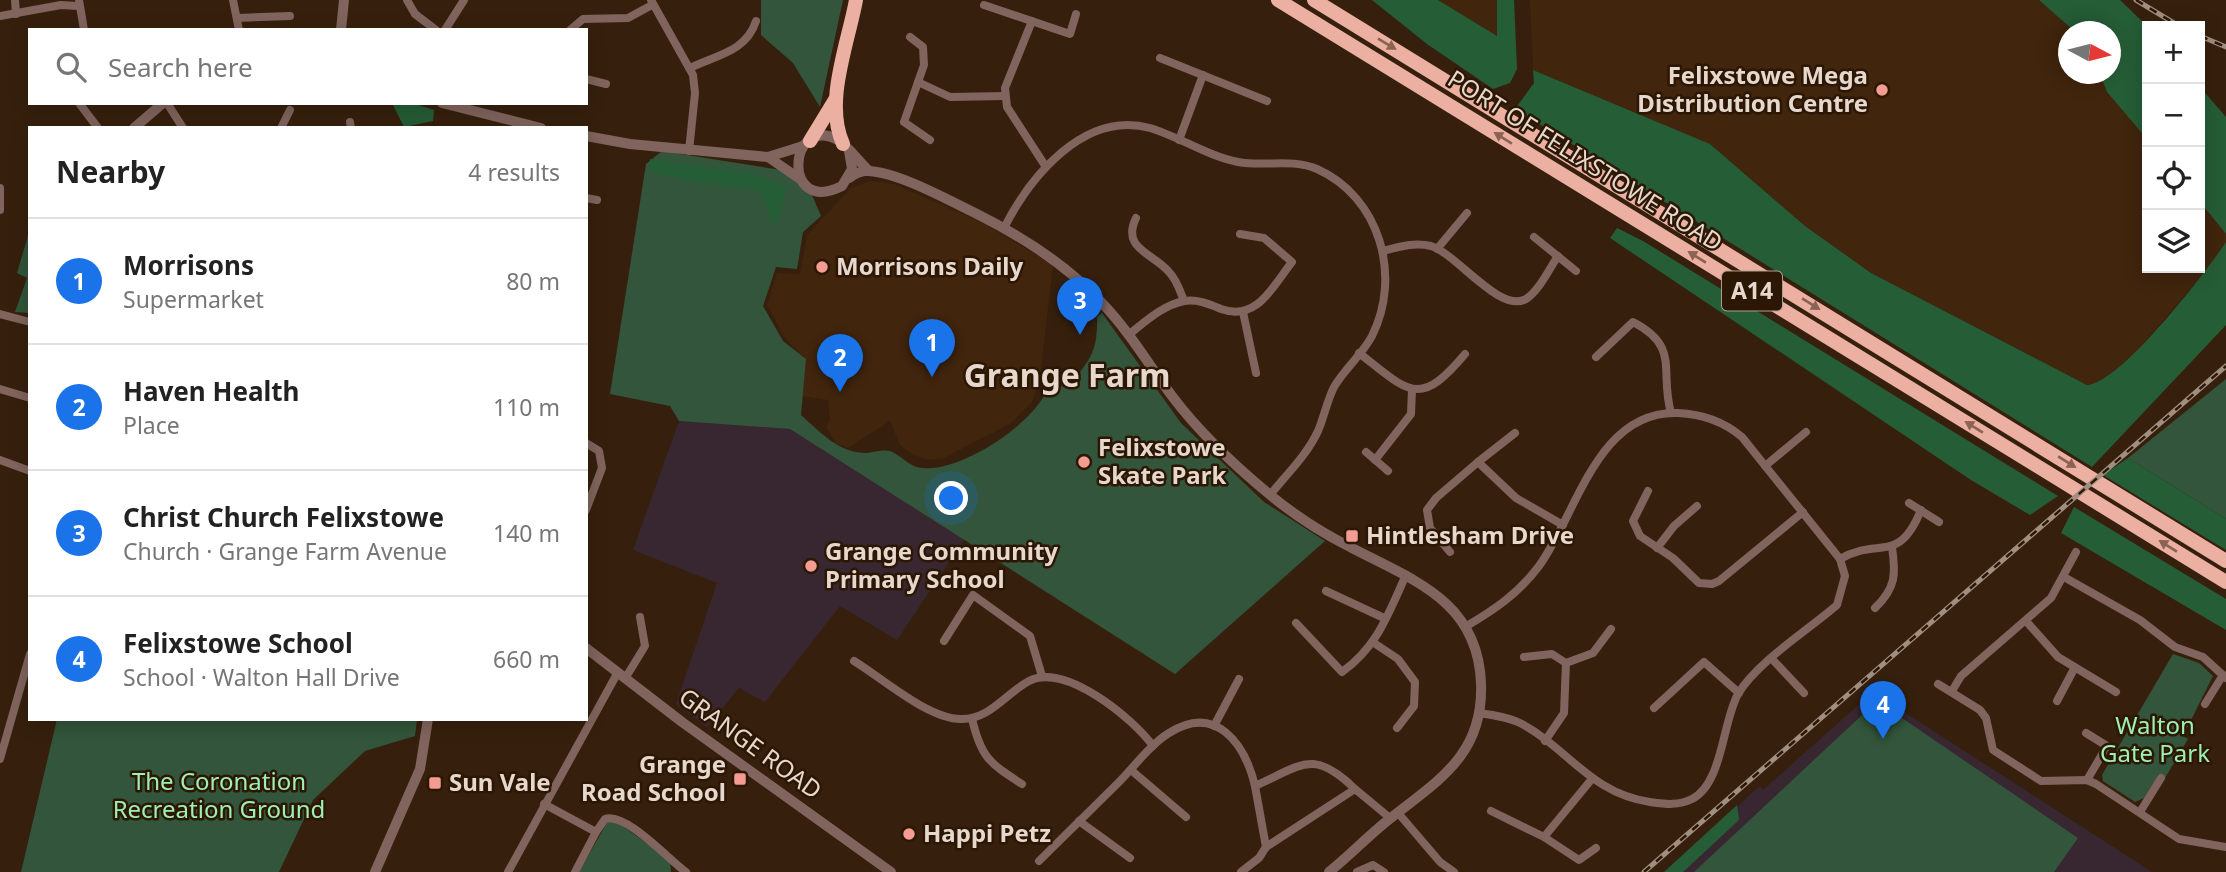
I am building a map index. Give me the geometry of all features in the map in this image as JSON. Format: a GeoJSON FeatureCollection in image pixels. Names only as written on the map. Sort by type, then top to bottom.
{"type":"FeatureCollection","features":[{"type":"Feature","properties":{"kind":"highway"},"geometry":{"type":"LineString","coordinates":[[846,148],[836,129],[837,96],[856,0]]}},
{"type":"Feature","properties":{"kind":"highway","name":"PORT OF FELIXSTOWE ROAD"},"geometry":{"type":"LineString","coordinates":[[1278,0],[2226,582]]}},
{"type":"Feature","properties":{"kind":"highway","name":"PORT OF FELIXSTOWE ROAD"},"geometry":{"type":"LineString","coordinates":[[1320,3],[2226,561]]}},
{"type":"Feature","properties":{"kind":"highway"},"geometry":{"type":"LineString","coordinates":[[806,143],[837,96]]}},
{"type":"Feature","properties":{"kind":"street"},"geometry":{"type":"LineString","coordinates":[[15,0],[16,14]]}},
{"type":"Feature","properties":{"kind":"street"},"geometry":{"type":"LineString","coordinates":[[233,0],[239,28]]}},
{"type":"Feature","properties":{"kind":"street"},"geometry":{"type":"LineString","coordinates":[[341,28],[344,0]]}},
{"type":"Feature","properties":{"kind":"street"},"geometry":{"type":"LineString","coordinates":[[407,0],[415,14],[433,28]]}},
{"type":"Feature","properties":{"kind":"street"},"geometry":{"type":"LineString","coordinates":[[446,28],[464,0]]}},
{"type":"Feature","properties":{"kind":"street"},"geometry":{"type":"LineString","coordinates":[[0,16],[78,3],[84,28]]}},
{"type":"Feature","properties":{"kind":"street"},"geometry":{"type":"LineString","coordinates":[[572,28],[583,19],[628,18],[652,3],[690,68],[695,93],[689,151]]}},
{"type":"Feature","properties":{"kind":"street"},"geometry":{"type":"LineString","coordinates":[[984,5],[1070,34],[1076,13]]}},
{"type":"Feature","properties":{"kind":"street"},"geometry":{"type":"LineString","coordinates":[[237,18],[290,16]]}},
{"type":"Feature","properties":{"kind":"street"},"geometry":{"type":"LineString","coordinates":[[690,68],[731,52],[745,41],[756,21]]}},
{"type":"Feature","properties":{"kind":"street"},"geometry":{"type":"LineString","coordinates":[[1032,21],[1004,88],[1004,96],[1007,107],[1046,167]]}},
{"type":"Feature","properties":{"kind":"street"},"geometry":{"type":"LineString","coordinates":[[910,37],[925,51],[904,122],[930,140]]}},
{"type":"Feature","properties":{"kind":"street"},"geometry":{"type":"LineString","coordinates":[[1160,58],[1267,101]]}},
{"type":"Feature","properties":{"kind":"street"},"geometry":{"type":"LineString","coordinates":[[1179,140],[1203,75]]}},
{"type":"Feature","properties":{"kind":"street"},"geometry":{"type":"LineString","coordinates":[[588,80],[606,84]]}},
{"type":"Feature","properties":{"kind":"street"},"geometry":{"type":"LineString","coordinates":[[918,82],[950,97],[1004,96]]}},
{"type":"Feature","properties":{"kind":"street"},"geometry":{"type":"LineString","coordinates":[[81,105],[96,126]]}},
{"type":"Feature","properties":{"kind":"street"},"geometry":{"type":"LineString","coordinates":[[136,126],[163,105]]}},
{"type":"Feature","properties":{"kind":"street"},"geometry":{"type":"LineString","coordinates":[[166,105],[182,126]]}},
{"type":"Feature","properties":{"kind":"street"},"geometry":{"type":"LineString","coordinates":[[450,105],[533,126]]}},
{"type":"Feature","properties":{"kind":"street"},"geometry":{"type":"LineString","coordinates":[[282,126],[290,110]]}},
{"type":"Feature","properties":{"kind":"street"},"geometry":{"type":"LineString","coordinates":[[1004,228],[1029,185],[1046,167],[1095,131],[1112,127],[1147,127],[1230,161],[1300,164],[1327,174],[1360,201],[1375,228],[1383,251],[1386,283],[1383,304],[1372,336],[1334,388],[1315,437],[1270,495]]}},
{"type":"Feature","properties":{"kind":"street"},"geometry":{"type":"LineString","coordinates":[[588,136],[689,151],[768,157],[827,137],[846,148],[869,171],[930,193],[1004,228],[1049,256],[1083,284],[1128,335],[1192,420],[1270,495],[1350,547],[1437,593],[1465,627],[1480,666],[1479,713],[1469,743],[1457,763],[1433,788],[1329,872]]}},
{"type":"Feature","properties":{"kind":"street"},"geometry":{"type":"LineString","coordinates":[[802,181],[797,167],[806,143]]}},
{"type":"Feature","properties":{"kind":"street"},"geometry":{"type":"LineString","coordinates":[[846,148],[852,160],[849,178]]}},
{"type":"Feature","properties":{"kind":"street"},"geometry":{"type":"LineString","coordinates":[[768,157],[809,188],[823,192],[842,186],[856,173],[869,171]]}},
{"type":"Feature","properties":{"kind":"street"},"geometry":{"type":"LineString","coordinates":[[0,188],[0,210]]}},
{"type":"Feature","properties":{"kind":"street"},"geometry":{"type":"LineString","coordinates":[[588,198],[597,200]]}},
{"type":"Feature","properties":{"kind":"street"},"geometry":{"type":"LineString","coordinates":[[1437,249],[1467,213]]}},
{"type":"Feature","properties":{"kind":"street"},"geometry":{"type":"LineString","coordinates":[[1136,218],[1131,231],[1135,245],[1170,273],[1184,301]]}},
{"type":"Feature","properties":{"kind":"street"},"geometry":{"type":"LineString","coordinates":[[1128,335],[1163,309],[1184,301],[1204,301],[1228,311],[1243,312],[1259,304],[1292,262],[1264,238],[1240,234]]}},
{"type":"Feature","properties":{"kind":"street"},"geometry":{"type":"LineString","coordinates":[[1534,237],[1576,271]]}},
{"type":"Feature","properties":{"kind":"street"},"geometry":{"type":"LineString","coordinates":[[1383,251],[1410,245],[1437,249],[1498,296],[1511,302],[1521,301],[1533,293],[1558,256]]}},
{"type":"Feature","properties":{"kind":"street"},"geometry":{"type":"LineString","coordinates":[[1243,312],[1256,373]]}},
{"type":"Feature","properties":{"kind":"street"},"geometry":{"type":"LineString","coordinates":[[0,314],[28,321]]}},
{"type":"Feature","properties":{"kind":"street"},"geometry":{"type":"LineString","coordinates":[[1595,358],[1633,322],[1650,331],[1665,350],[1671,413]]}},
{"type":"Feature","properties":{"kind":"street"},"geometry":{"type":"LineString","coordinates":[[1360,354],[1398,384],[1412,390],[1438,384],[1465,354]]}},
{"type":"Feature","properties":{"kind":"street"},"geometry":{"type":"LineString","coordinates":[[0,390],[28,397]]}},
{"type":"Feature","properties":{"kind":"street"},"geometry":{"type":"LineString","coordinates":[[1375,460],[1411,414],[1412,390]]}},
{"type":"Feature","properties":{"kind":"street"},"geometry":{"type":"LineString","coordinates":[[1465,627],[1515,594],[1540,564],[1594,468],[1616,438],[1653,415],[1698,415],[1723,423],[1742,437],[1840,559],[1845,576],[1837,605],[1772,659],[1739,693],[1710,780],[1693,798],[1675,804],[1620,795],[1591,780],[1545,741],[1513,720],[1479,713]]}},
{"type":"Feature","properties":{"kind":"street"},"geometry":{"type":"LineString","coordinates":[[1765,466],[1806,432]]}},
{"type":"Feature","properties":{"kind":"street"},"geometry":{"type":"LineString","coordinates":[[1450,552],[1430,528],[1427,510],[1436,498],[1516,433]]}},
{"type":"Feature","properties":{"kind":"street"},"geometry":{"type":"LineString","coordinates":[[588,444],[600,451],[603,464],[588,505]]}},
{"type":"Feature","properties":{"kind":"street"},"geometry":{"type":"LineString","coordinates":[[1366,452],[1388,471]]}},
{"type":"Feature","properties":{"kind":"street"},"geometry":{"type":"LineString","coordinates":[[0,460],[28,470]]}},
{"type":"Feature","properties":{"kind":"street"},"geometry":{"type":"LineString","coordinates":[[1478,462],[1516,498],[1563,525]]}},
{"type":"Feature","properties":{"kind":"street"},"geometry":{"type":"LineString","coordinates":[[1647,491],[1633,521],[1640,536],[1680,563],[1695,580],[1712,584],[1803,512]]}},
{"type":"Feature","properties":{"kind":"street"},"geometry":{"type":"LineString","coordinates":[[1909,503],[1939,522]]}},
{"type":"Feature","properties":{"kind":"street"},"geometry":{"type":"LineString","coordinates":[[1657,548],[1674,526],[1697,506]]}},
{"type":"Feature","properties":{"kind":"street"},"geometry":{"type":"LineString","coordinates":[[1840,559],[1860,551],[1892,547],[1910,535],[1921,510]]}},
{"type":"Feature","properties":{"kind":"street"},"geometry":{"type":"LineString","coordinates":[[1875,608],[1887,596],[1895,579],[1892,547]]}},
{"type":"Feature","properties":{"kind":"street"},"geometry":{"type":"LineString","coordinates":[[1952,691],[1961,676],[2051,598],[2076,552]]}},
{"type":"Feature","properties":{"kind":"street"},"geometry":{"type":"LineString","coordinates":[[1296,623],[1342,672],[1365,655],[1374,643],[1406,575]]}},
{"type":"Feature","properties":{"kind":"street"},"geometry":{"type":"LineString","coordinates":[[2064,577],[2140,620],[2175,647],[2203,657],[2224,677],[2205,705]]}},
{"type":"Feature","properties":{"kind":"street"},"geometry":{"type":"LineString","coordinates":[[1326,591],[1384,618]]}},
{"type":"Feature","properties":{"kind":"street"},"geometry":{"type":"LineString","coordinates":[[944,640],[973,595],[1031,636],[1042,677]]}},
{"type":"Feature","properties":{"kind":"street"},"geometry":{"type":"LineString","coordinates":[[508,872],[544,804],[622,674],[645,646],[640,617]]}},
{"type":"Feature","properties":{"kind":"street"},"geometry":{"type":"LineString","coordinates":[[2026,621],[2058,657],[2116,692]]}},
{"type":"Feature","properties":{"kind":"street"},"geometry":{"type":"LineString","coordinates":[[1566,663],[1593,653],[1611,629]]}},
{"type":"Feature","properties":{"kind":"street"},"geometry":{"type":"LineString","coordinates":[[1374,643],[1398,659],[1415,682],[1414,706],[1396,728]]}},
{"type":"Feature","properties":{"kind":"street","name":"GRANGE ROAD"},"geometry":{"type":"LineString","coordinates":[[588,649],[682,722],[891,872]]}},
{"type":"Feature","properties":{"kind":"street"},"geometry":{"type":"LineString","coordinates":[[1524,657],[1552,654],[1566,663]]}},
{"type":"Feature","properties":{"kind":"street"},"geometry":{"type":"LineString","coordinates":[[1772,659],[1804,693]]}},
{"type":"Feature","properties":{"kind":"street"},"geometry":{"type":"LineString","coordinates":[[0,759],[28,661]]}},
{"type":"Feature","properties":{"kind":"street"},"geometry":{"type":"LineString","coordinates":[[854,661],[938,714],[954,719],[972,719],[988,712],[1022,685],[1042,677],[1064,679],[1134,724],[1153,746]]}},
{"type":"Feature","properties":{"kind":"street"},"geometry":{"type":"LineString","coordinates":[[1654,708],[1704,662],[1739,693]]}},
{"type":"Feature","properties":{"kind":"street"},"geometry":{"type":"LineString","coordinates":[[1545,741],[1564,713],[1566,663]]}},
{"type":"Feature","properties":{"kind":"street"},"geometry":{"type":"LineString","coordinates":[[2057,701],[2074,669]]}},
{"type":"Feature","properties":{"kind":"street"},"geometry":{"type":"LineString","coordinates":[[1214,726],[1239,679]]}},
{"type":"Feature","properties":{"kind":"street"},"geometry":{"type":"LineString","coordinates":[[1938,684],[1980,710],[1986,718],[1990,744],[1998,757],[2041,781],[2087,780],[2179,839],[2225,847],[2226,836]]}},
{"type":"Feature","properties":{"kind":"street"},"geometry":{"type":"LineString","coordinates":[[972,719],[980,747],[988,761],[1022,783]]}},
{"type":"Feature","properties":{"kind":"street"},"geometry":{"type":"LineString","coordinates":[[375,872],[420,769],[428,721]]}},
{"type":"Feature","properties":{"kind":"street"},"geometry":{"type":"LineString","coordinates":[[1039,861],[1153,746],[1182,727],[1214,726],[1232,736],[1241,747],[1255,786],[1266,847]]}},
{"type":"Feature","properties":{"kind":"street"},"geometry":{"type":"LineString","coordinates":[[2086,733],[2108,746],[2087,780]]}},
{"type":"Feature","properties":{"kind":"street"},"geometry":{"type":"LineString","coordinates":[[1255,786],[1301,765],[1318,762],[1339,774],[1355,789],[1395,816],[1440,862],[1454,872]]}},
{"type":"Feature","properties":{"kind":"street"},"geometry":{"type":"LineString","coordinates":[[1131,770],[1186,817]]}},
{"type":"Feature","properties":{"kind":"street"},"geometry":{"type":"LineString","coordinates":[[2140,812],[2161,778]]}},
{"type":"Feature","properties":{"kind":"street"},"geometry":{"type":"LineString","coordinates":[[1544,837],[1591,780]]}},
{"type":"Feature","properties":{"kind":"street"},"geometry":{"type":"LineString","coordinates":[[1241,872],[1259,858],[1266,847],[1355,789]]}},
{"type":"Feature","properties":{"kind":"street"},"geometry":{"type":"LineString","coordinates":[[544,804],[596,832]]}},
{"type":"Feature","properties":{"kind":"street"},"geometry":{"type":"LineString","coordinates":[[1491,811],[1544,837],[1579,860],[1596,848]]}},
{"type":"Feature","properties":{"kind":"street"},"geometry":{"type":"LineString","coordinates":[[575,872],[605,819],[614,818],[671,857],[686,872]]}},
{"type":"Feature","properties":{"kind":"street"},"geometry":{"type":"LineString","coordinates":[[1079,821],[1130,858]]}},
{"type":"Feature","properties":{"kind":"street"},"geometry":{"type":"LineString","coordinates":[[1350,856],[1361,869],[1377,866],[1384,872]]}},
{"type":"Feature","properties":{"kind":"street"},"geometry":{"type":"LineString","coordinates":[[1440,862],[1444,872]]}},
{"type":"Feature","properties":{"kind":"shaded area"},"geometry":{"type":"Polygon","coordinates":[[[1438,0],[1497,0],[1498,37],[1438,0]]]}},
{"type":"Feature","properties":{"kind":"shaded area"},"geometry":{"type":"Polygon","coordinates":[[[1530,0],[2039,0],[2063,21],[2058,21],[2058,84],[2104,84],[2107,92],[2142,133],[2142,273],[2204,273],[2137,351],[2097,385],[2087,385],[1871,273],[1805,226],[1710,144],[1533,70],[1530,0]]]}},
{"type":"Feature","properties":{"kind":"shaded area"},"geometry":{"type":"Polygon","coordinates":[[[870,181],[894,184],[983,223],[1053,265],[1040,378],[1032,402],[1011,423],[944,458],[929,460],[913,455],[900,445],[890,421],[848,448],[836,443],[826,427],[830,420],[828,400],[802,396],[806,359],[785,338],[767,305],[777,273],[800,274],[807,235],[851,188],[870,181]]]}},
{"type":"Feature","properties":{"kind":"shaded area"},"geometry":{"type":"Polygon","coordinates":[[[2205,208],[2226,234],[2226,242],[2205,272],[2205,208]]]}},
{"type":"Feature","properties":{"kind":"shaded area","name":"Grange Community Primary School"},"geometry":{"type":"Polygon","coordinates":[[[679,421],[790,429],[965,538],[897,640],[840,606],[765,702],[739,688],[707,727],[676,704],[717,583],[633,550],[679,421]]]}},
{"type":"Feature","properties":{"kind":"shaded area"},"geometry":{"type":"Polygon","coordinates":[[[1873,692],[2152,872],[1664,872],[1760,786],[1763,790],[1873,692]]]}},
{"type":"Feature","properties":{"kind":"green space"},"geometry":{"type":"Polygon","coordinates":[[[761,0],[843,0],[820,107],[793,63],[761,35],[761,0]]]}},
{"type":"Feature","properties":{"kind":"green space"},"geometry":{"type":"Polygon","coordinates":[[[1372,0],[1438,0],[1497,36],[1497,0],[1514,0],[1517,69],[1510,83],[1493,89],[1427,44],[1372,0]]]}},
{"type":"Feature","properties":{"kind":"green space"},"geometry":{"type":"Polygon","coordinates":[[[2039,0],[2120,0],[2142,21],[2142,133],[2107,92],[2104,84],[2121,84],[2121,21],[2063,21],[2039,0]]]}},
{"type":"Feature","properties":{"kind":"green space"},"geometry":{"type":"Polygon","coordinates":[[[1533,70],[1710,144],[1805,226],[1871,273],[2087,385],[2102,380],[2140,347],[2205,273],[2226,242],[2226,325],[2092,467],[1515,109],[1534,83],[1533,70]]]}},
{"type":"Feature","properties":{"kind":"green space"},"geometry":{"type":"Polygon","coordinates":[[[2205,93],[2226,117],[2226,234],[2205,208],[2205,93]]]}},
{"type":"Feature","properties":{"kind":"green space"},"geometry":{"type":"Polygon","coordinates":[[[393,105],[418,105],[434,110],[433,121],[404,126],[393,105]]]}},
{"type":"Feature","properties":{"kind":"green space"},"geometry":{"type":"Polygon","coordinates":[[[662,151],[787,171],[812,195],[821,216],[803,232],[797,269],[776,267],[763,306],[783,341],[806,359],[801,415],[837,445],[855,452],[890,451],[913,466],[923,468],[939,467],[976,454],[995,443],[1028,416],[1048,388],[1070,385],[1091,354],[1096,339],[1097,317],[1102,313],[1181,423],[1264,502],[1325,541],[1175,674],[790,429],[679,421],[670,406],[610,394],[646,164],[662,151]]]}},
{"type":"Feature","properties":{"kind":"green space"},"geometry":{"type":"Polygon","coordinates":[[[650,159],[755,173],[787,187],[778,223],[770,222],[761,191],[691,181],[649,171],[650,159]]]}},
{"type":"Feature","properties":{"kind":"green space"},"geometry":{"type":"Polygon","coordinates":[[[1617,228],[1643,241],[2058,496],[2030,515],[1971,480],[1610,238],[1617,228]]]}},
{"type":"Feature","properties":{"kind":"green space"},"geometry":{"type":"Polygon","coordinates":[[[28,236],[28,313],[15,312],[27,278],[17,273],[28,236]]]}},
{"type":"Feature","properties":{"kind":"green space"},"geometry":{"type":"Polygon","coordinates":[[[2226,379],[2226,519],[2128,458],[2226,379]]]}},
{"type":"Feature","properties":{"kind":"green space"},"geometry":{"type":"Polygon","coordinates":[[[2128,458],[2226,519],[2226,550],[2103,475],[2128,458]]]}},
{"type":"Feature","properties":{"kind":"green space"},"geometry":{"type":"Polygon","coordinates":[[[2074,507],[2226,599],[2226,630],[2061,533],[2074,507]]]}},
{"type":"Feature","properties":{"kind":"green space","name":"Walton Gate Park"},"geometry":{"type":"Polygon","coordinates":[[[2173,654],[2199,663],[2213,676],[2183,736],[2188,739],[2165,778],[2159,774],[2144,798],[2135,802],[2103,781],[2102,775],[2173,654]]]}},
{"type":"Feature","properties":{"kind":"green space"},"geometry":{"type":"Polygon","coordinates":[[[1877,701],[2078,838],[2054,872],[1694,872],[1877,701]]]}},
{"type":"Feature","properties":{"kind":"green space","name":"The Coronation Recreation Ground"},"geometry":{"type":"Polygon","coordinates":[[[57,721],[417,721],[415,736],[365,751],[313,800],[279,872],[21,872],[57,721]]]}},
{"type":"Feature","properties":{"kind":"green space"},"geometry":{"type":"Polygon","coordinates":[[[1737,805],[1739,820],[1683,872],[1664,872],[1737,805]]]}},
{"type":"Feature","properties":{"kind":"green space"},"geometry":{"type":"Polygon","coordinates":[[[608,821],[617,822],[670,860],[671,872],[579,872],[608,821]]]}},
{"type":"Feature","properties":{"kind":"railway"},"geometry":{"type":"LineString","coordinates":[[2136,0],[2171,21]]}},
{"type":"Feature","properties":{"kind":"railway"},"geometry":{"type":"LineString","coordinates":[[2205,38],[2226,47]]}},
{"type":"Feature","properties":{"kind":"railway"},"geometry":{"type":"LineString","coordinates":[[1644,872],[2226,366]]}},
{"type":"Feature","properties":{"kind":"place","name":"Felixstowe Mega Distribution Centre"},"geometry":{"type":"Point","coordinates":[1882,90]}},
{"type":"Feature","properties":{"kind":"place","name":"Morrisons Daily"},"geometry":{"type":"Point","coordinates":[822,267]}},
{"type":"Feature","properties":{"kind":"place","name":"Christ Church Felixstowe"},"geometry":{"type":"Point","coordinates":[1080,335]}},
{"type":"Feature","properties":{"kind":"place","name":"Morrisons"},"geometry":{"type":"Point","coordinates":[932,377]}},
{"type":"Feature","properties":{"kind":"place","name":"Haven Health"},"geometry":{"type":"Point","coordinates":[840,392]}},
{"type":"Feature","properties":{"kind":"place","name":"Felixstowe Skate Park"},"geometry":{"type":"Point","coordinates":[1084,462]}},
{"type":"Feature","properties":{"kind":"place","name":"Hintlesham Drive"},"geometry":{"type":"Point","coordinates":[1352,536]}},
{"type":"Feature","properties":{"kind":"place","name":"Grange Community Primary School"},"geometry":{"type":"Point","coordinates":[811,566]}},
{"type":"Feature","properties":{"kind":"place","name":"Felixstowe School"},"geometry":{"type":"Point","coordinates":[1883,739]}},
{"type":"Feature","properties":{"kind":"place","name":"Grange Road School"},"geometry":{"type":"Point","coordinates":[740,779]}},
{"type":"Feature","properties":{"kind":"place","name":"Sun Vale"},"geometry":{"type":"Point","coordinates":[435,783]}},
{"type":"Feature","properties":{"kind":"place","name":"Happi Petz"},"geometry":{"type":"Point","coordinates":[909,834]}},
{"type":"Feature","properties":{"kind":"district","name":"Grange Farm"},"geometry":{"type":"Point","coordinates":[1067,376]}}]}
